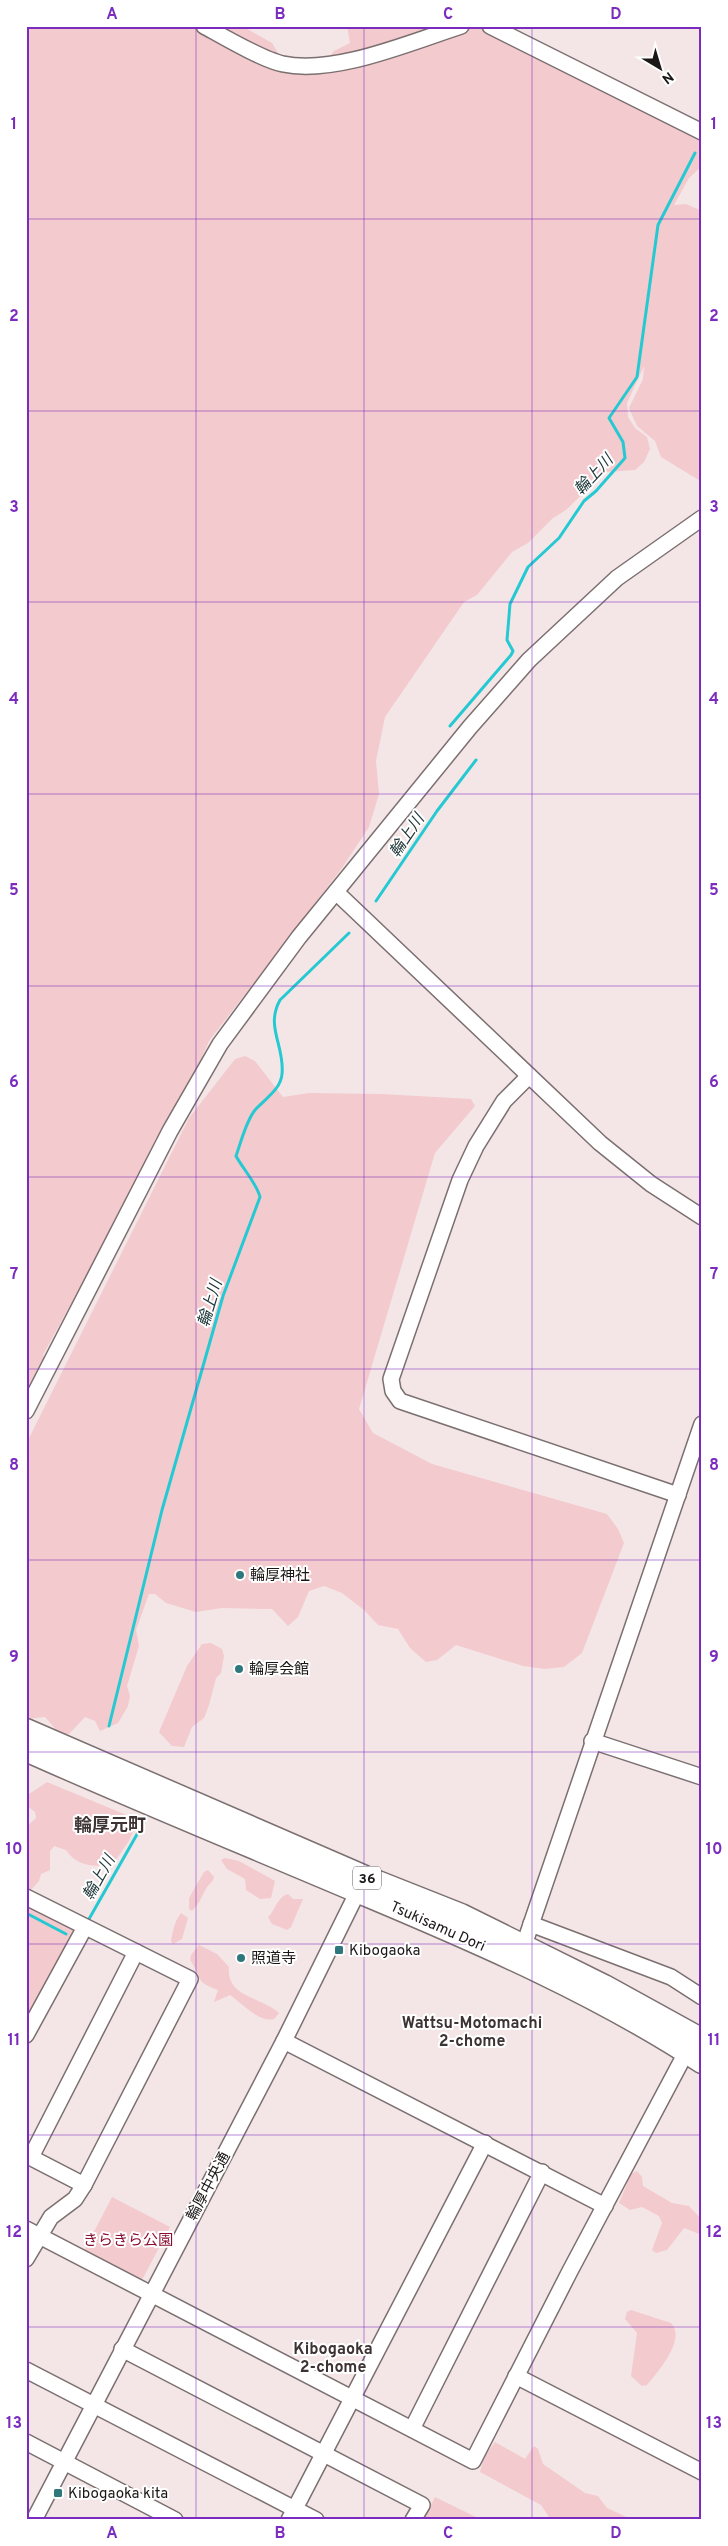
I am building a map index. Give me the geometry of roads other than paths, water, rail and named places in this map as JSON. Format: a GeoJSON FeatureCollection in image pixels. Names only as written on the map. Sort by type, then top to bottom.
{"type":"FeatureCollection","features":[{"type":"Feature","properties":{"kind":"highway","name":"Tsukisamu Dori"},"geometry":{"type":"LineString","coordinates":[[26,1730],[362,1885],[462,1936],[578,1990],[643,2025],[696,2048]]}},
{"type":"Feature","properties":{"kind":"highway","name":"Tsukisamu Dori"},"geometry":{"type":"LineString","coordinates":[[26,1750],[362,1885],[460,1914],[604,1986],[696,2048]]}},
{"type":"Feature","properties":{"kind":"street"},"geometry":{"type":"LineString","coordinates":[[204,26],[282,64],[304,66],[328,65],[360,58],[461,26]]}},
{"type":"Feature","properties":{"kind":"street"},"geometry":{"type":"LineString","coordinates":[[490,26],[702,132]]}},
{"type":"Feature","properties":{"kind":"street"},"geometry":{"type":"LineString","coordinates":[[26,1410],[170,1131],[220,1044],[299,937],[470,726],[529,660],[617,578],[702,518]]}},
{"type":"Feature","properties":{"kind":"street"},"geometry":{"type":"LineString","coordinates":[[336,892],[600,1143],[651,1184],[702,1217]]}},
{"type":"Feature","properties":{"kind":"street"},"geometry":{"type":"LineString","coordinates":[[529,1076],[504,1101],[476,1146],[460,1180],[391,1379],[393,1391],[400,1402],[678,1495]]}},
{"type":"Feature","properties":{"kind":"street"},"geometry":{"type":"LineString","coordinates":[[524,1946],[592,1741],[702,1424]]}},
{"type":"Feature","properties":{"kind":"street"},"geometry":{"type":"LineString","coordinates":[[592,1741],[702,1777]]}},
{"type":"Feature","properties":{"kind":"street","name":"輪厚中央通"},"geometry":{"type":"LineString","coordinates":[[34,2520],[284,2041],[362,1885]]}},
{"type":"Feature","properties":{"kind":"street"},"geometry":{"type":"LineString","coordinates":[[26,1896],[190,1979],[84,2185],[75,2199],[33,2232],[26,2259]]}},
{"type":"Feature","properties":{"kind":"street"},"geometry":{"type":"LineString","coordinates":[[531,1924],[671,1977],[702,1997]]}},
{"type":"Feature","properties":{"kind":"street"},"geometry":{"type":"LineString","coordinates":[[26,2035],[85,1927]]}},
{"type":"Feature","properties":{"kind":"street"},"geometry":{"type":"LineString","coordinates":[[84,2185],[28,2156],[136,1952]]}},
{"type":"Feature","properties":{"kind":"street"},"geometry":{"type":"LineString","coordinates":[[284,2041],[605,2206]]}},
{"type":"Feature","properties":{"kind":"street"},"geometry":{"type":"LineString","coordinates":[[33,2232],[473,2461],[605,2206],[696,2048]]}},
{"type":"Feature","properties":{"kind":"street"},"geometry":{"type":"LineString","coordinates":[[291,2514],[485,2143]]}},
{"type":"Feature","properties":{"kind":"street"},"geometry":{"type":"LineString","coordinates":[[412,2429],[542,2172]]}},
{"type":"Feature","properties":{"kind":"street"},"geometry":{"type":"LineString","coordinates":[[122,2349],[422,2505],[413,2520]]}},
{"type":"Feature","properties":{"kind":"street"},"geometry":{"type":"LineString","coordinates":[[26,2370],[291,2514],[316,2520]]}},
{"type":"Feature","properties":{"kind":"street"},"geometry":{"type":"LineString","coordinates":[[516,2376],[702,2472]]}},
{"type":"Feature","properties":{"kind":"street"},"geometry":{"type":"LineString","coordinates":[[26,2442],[174,2520]]}},
{"type":"Feature","properties":{"kind":"waterway","name":"輪上川"},"geometry":{"type":"LineString","coordinates":[[450,726],[513,651],[507,640],[510,604],[528,567],[559,538],[584,501],[596,491],[625,458],[623,442],[609,418],[637,377],[658,225],[695,153]]}},
{"type":"Feature","properties":{"kind":"waterway","name":"輪上川"},"geometry":{"type":"LineString","coordinates":[[376,901],[437,811],[476,760]]}},
{"type":"Feature","properties":{"kind":"waterway","name":"輪上川"},"geometry":{"type":"LineString","coordinates":[[109,1726],[162,1510],[223,1296],[260,1197],[253,1182],[236,1156],[246,1126],[252,1115],[272,1094],[281,1079],[281,1054],[274,1019],[276,1010],[280,1000],[349,933]]}},
{"type":"Feature","properties":{"kind":"waterway","name":"輪上川"},"geometry":{"type":"LineString","coordinates":[[89,1919],[144,1822]]}},
{"type":"Feature","properties":{"kind":"waterway","name":"輪上川"},"geometry":{"type":"LineString","coordinates":[[26,1913],[66,1934]]}},
{"type":"Feature","properties":{"kind":"place","name":"輪厚神社"},"geometry":{"type":"Point","coordinates":[240,1575]}},
{"type":"Feature","properties":{"kind":"place","name":"輪厚会館"},"geometry":{"type":"Point","coordinates":[239,1669]}},
{"type":"Feature","properties":{"kind":"place","name":"Kibogaoka"},"geometry":{"type":"Point","coordinates":[339,1950]}},
{"type":"Feature","properties":{"kind":"place","name":"照道寺"},"geometry":{"type":"Point","coordinates":[241,1958]}},
{"type":"Feature","properties":{"kind":"place","name":"Kibogaoka kita"},"geometry":{"type":"Point","coordinates":[58,2493]}},
{"type":"Feature","properties":{"kind":"district","name":"輪厚元町"},"geometry":{"type":"Point","coordinates":[110,1825]}},
{"type":"Feature","properties":{"kind":"district","name":"Wattsu-Motomachi 2-chome"},"geometry":{"type":"Point","coordinates":[472,2031]}},
{"type":"Feature","properties":{"kind":"district","name":"Kibogaoka 2-chome"},"geometry":{"type":"Point","coordinates":[333,2357]}},
{"type":"Feature","properties":{"kind":"park label","name":"きらきら公園"},"geometry":{"type":"Point","coordinates":[128,2240]}}]}
